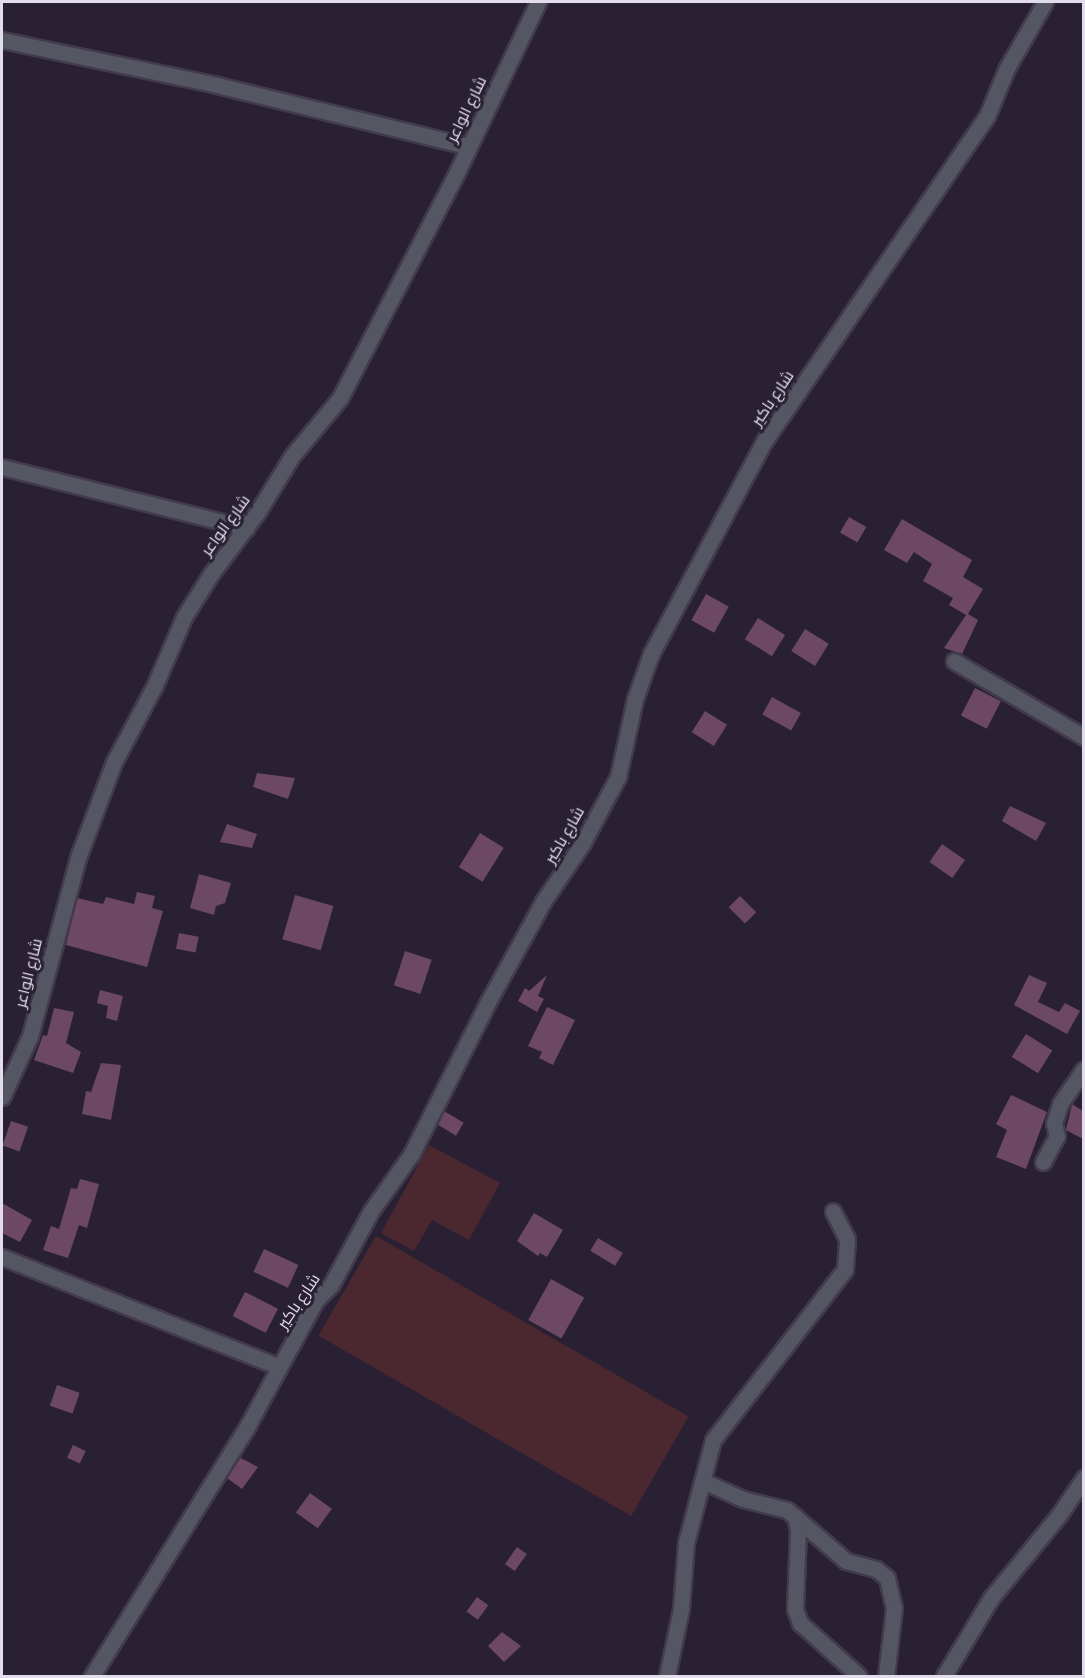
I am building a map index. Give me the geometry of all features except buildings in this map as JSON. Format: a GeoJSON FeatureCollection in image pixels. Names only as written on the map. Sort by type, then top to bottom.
{"type":"FeatureCollection","features":[{"type":"Feature","properties":{"kind":"street","name":"شارع الواعر"},"geometry":{"type":"LineString","coordinates":[[2,1097],[30,1036],[79,855],[114,762],[155,685],[184,617],[246,528],[292,456],[340,398],[538,2]]}},
{"type":"Feature","properties":{"kind":"street","name":"شارع باكير"},"geometry":{"type":"LineString","coordinates":[[92,1677],[248,1425],[275,1365],[316,1300],[331,1285],[370,1212],[412,1153],[488,1002],[618,777],[635,699],[651,654],[765,440],[987,116],[1007,68],[1045,2]]}},
{"type":"Feature","properties":{"kind":"street"},"geometry":{"type":"LineString","coordinates":[[2,40],[217,85],[468,146]]}},
{"type":"Feature","properties":{"kind":"street"},"geometry":{"type":"LineString","coordinates":[[2,467],[246,528]]}},
{"type":"Feature","properties":{"kind":"street"},"geometry":{"type":"LineString","coordinates":[[954,661],[1083,737]]}},
{"type":"Feature","properties":{"kind":"street"},"geometry":{"type":"LineString","coordinates":[[1043,1162],[1057,1136],[1054,1123],[1060,1104],[1083,1069]]}},
{"type":"Feature","properties":{"kind":"street"},"geometry":{"type":"LineString","coordinates":[[667,1677],[681,1609],[686,1543],[720,1428],[845,1269],[847,1239],[832,1210]]}},
{"type":"Feature","properties":{"kind":"street"},"geometry":{"type":"LineString","coordinates":[[2,1257],[275,1365]]}},
{"type":"Feature","properties":{"kind":"street"},"geometry":{"type":"LineString","coordinates":[[944,1677],[991,1598],[1059,1515],[1083,1478]]}},
{"type":"Feature","properties":{"kind":"street"},"geometry":{"type":"LineString","coordinates":[[703,1482],[743,1499],[787,1510],[846,1561],[876,1569],[888,1578],[894,1608],[886,1677]]}},
{"type":"Feature","properties":{"kind":"street"},"geometry":{"type":"LineString","coordinates":[[795,1516],[798,1530],[795,1609],[800,1623],[859,1677]]}},
{"type":"Feature","properties":{"kind":"shaded area"},"geometry":{"type":"Polygon","coordinates":[[[429,1145],[500,1183],[469,1240],[432,1220],[414,1251],[381,1233],[429,1145]]]}},
{"type":"Feature","properties":{"kind":"shaded area"},"geometry":{"type":"Polygon","coordinates":[[[376,1236],[689,1416],[631,1516],[318,1336],[376,1236]]]}}]}
